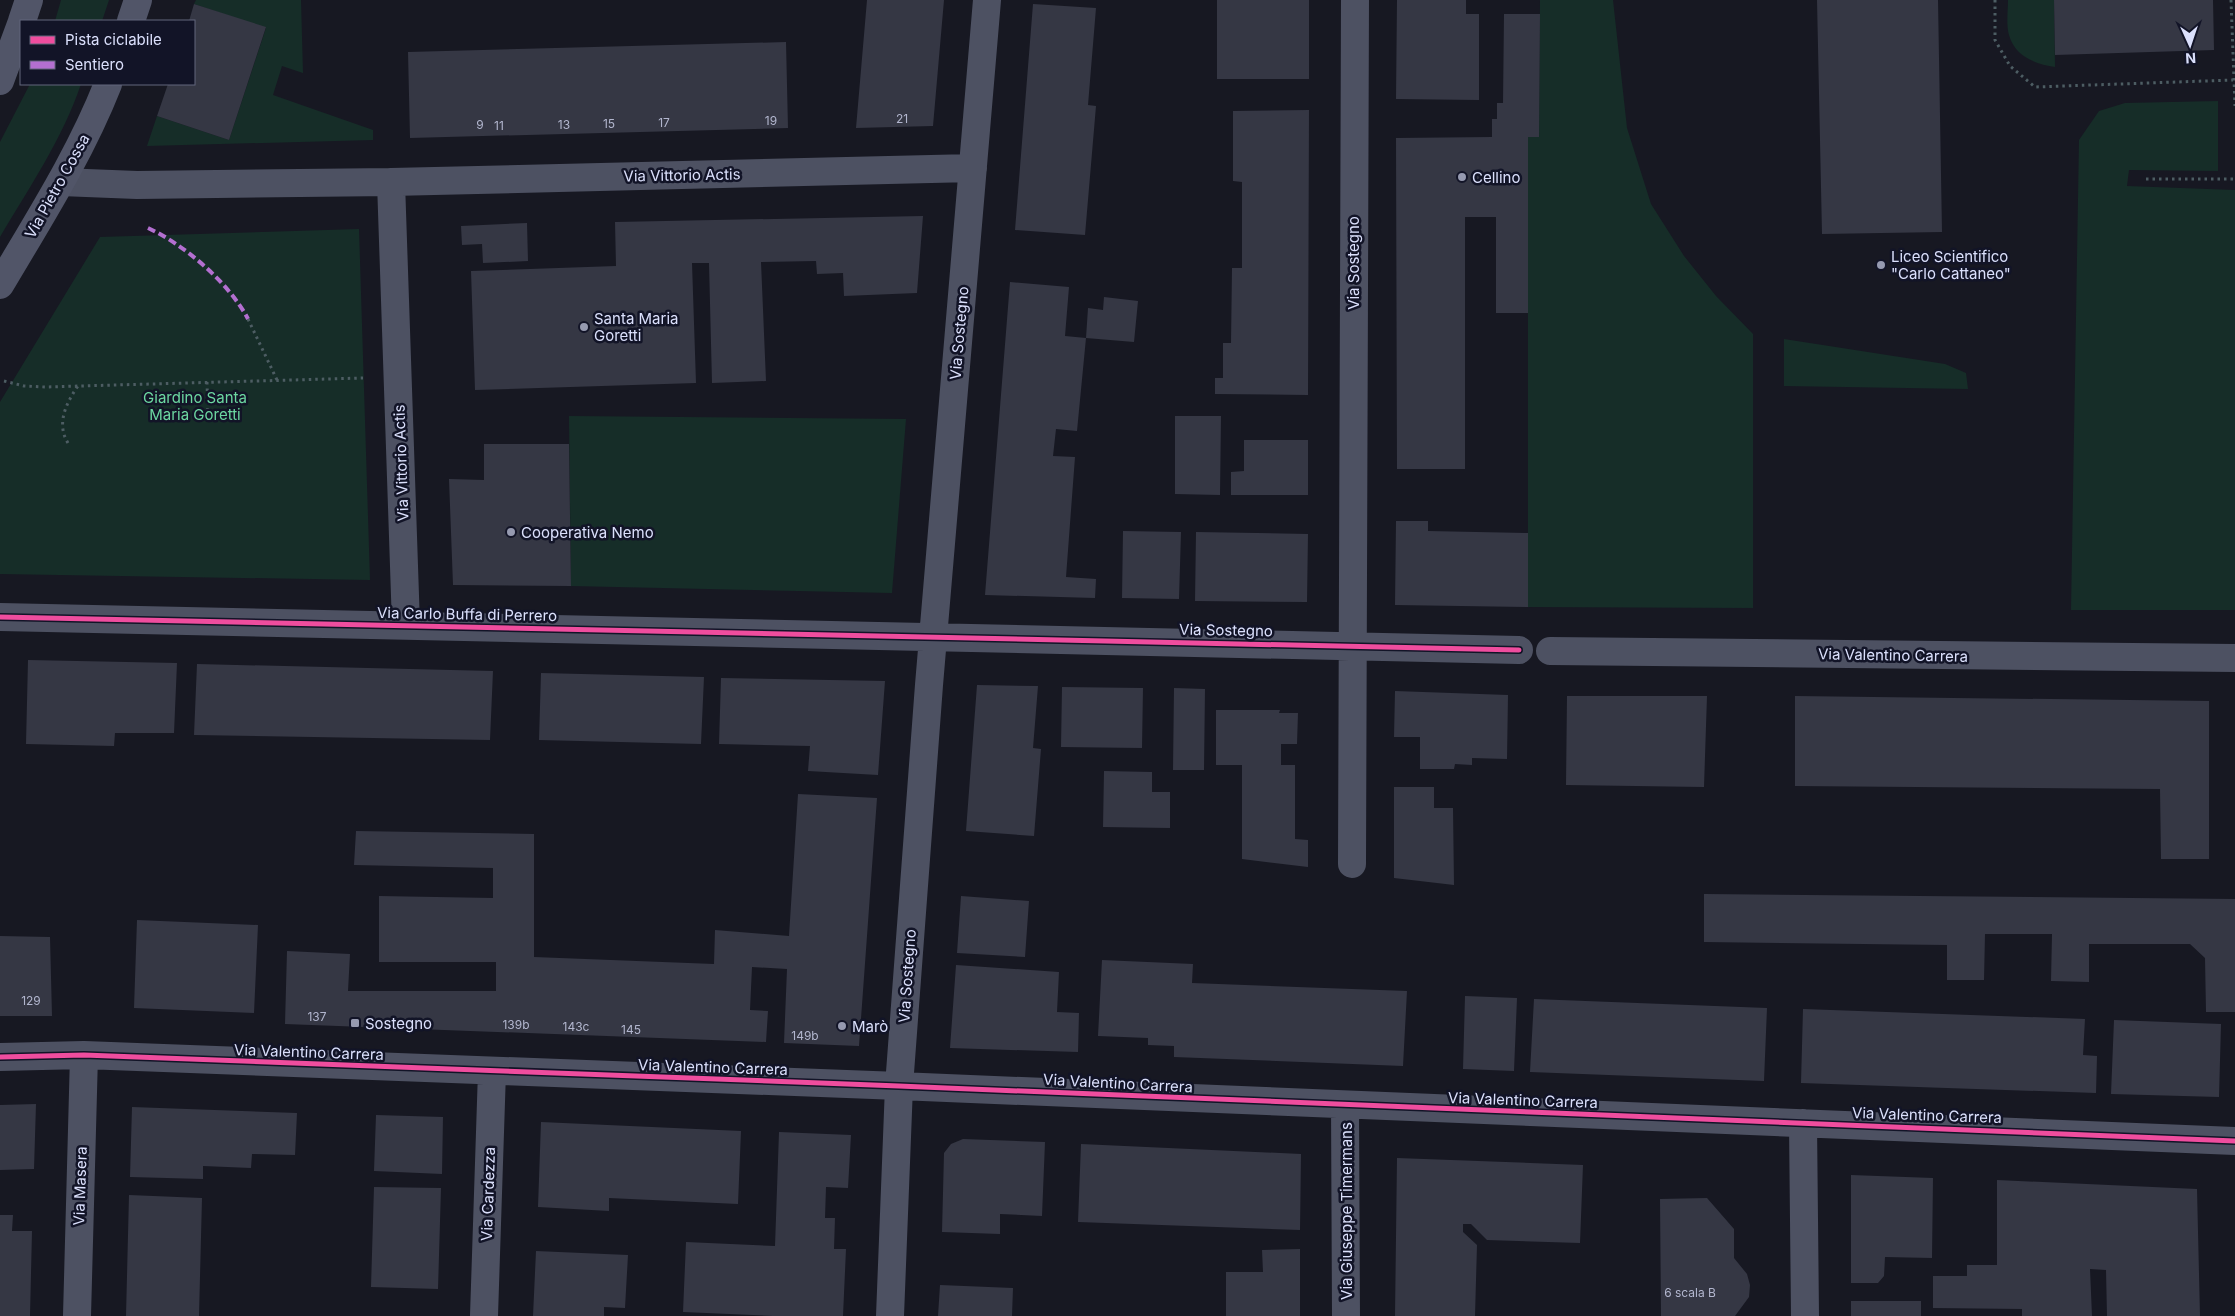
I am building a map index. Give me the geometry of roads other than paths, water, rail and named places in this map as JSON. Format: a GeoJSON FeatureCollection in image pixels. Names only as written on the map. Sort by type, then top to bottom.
{"type":"FeatureCollection","features":[{"type":"Feature","properties":{"kind":"main road"},"geometry":{"type":"LineString","coordinates":[[23,20],[29,0]]}},
{"type":"Feature","properties":{"kind":"main road"},"geometry":{"type":"LineString","coordinates":[[131,20],[138,0]]}},
{"type":"Feature","properties":{"kind":"main road"},"geometry":{"type":"LineString","coordinates":[[0,81],[20,27]]}},
{"type":"Feature","properties":{"kind":"main road","name":"Via Pietro Cossa"},"geometry":{"type":"LineString","coordinates":[[0,285],[61,182],[94,120],[108,85]]}},
{"type":"Feature","properties":{"kind":"street","name":"Via Sostegno"},"geometry":{"type":"LineString","coordinates":[[890,1316],[899,1086],[933,637],[987,0]]}},
{"type":"Feature","properties":{"kind":"street","name":"Via Sostegno"},"geometry":{"type":"LineString","coordinates":[[1352,864],[1355,0]]}},
{"type":"Feature","properties":{"kind":"street","name":"Via Vittorio Actis"},"geometry":{"type":"LineString","coordinates":[[61,182],[137,185],[392,182],[973,168]]}},
{"type":"Feature","properties":{"kind":"street","name":"Via Vittorio Actis"},"geometry":{"type":"LineString","coordinates":[[392,182],[406,625]]}},
{"type":"Feature","properties":{"kind":"street","name":"Via Carlo Buffa di Perrero"},"geometry":{"type":"LineString","coordinates":[[0,617],[933,637]]}},
{"type":"Feature","properties":{"kind":"street","name":"Via Sostegno"},"geometry":{"type":"LineString","coordinates":[[933,637],[1519,650]]}},
{"type":"Feature","properties":{"kind":"street","name":"Via Valentino Carrera"},"geometry":{"type":"LineString","coordinates":[[1550,652],[2235,658]]}},
{"type":"Feature","properties":{"kind":"street","name":"Via Valentino Carrera"},"geometry":{"type":"LineString","coordinates":[[0,1057],[84,1056],[899,1086],[2235,1141]]}},
{"type":"Feature","properties":{"kind":"street","name":"Via Masera"},"geometry":{"type":"LineString","coordinates":[[77,1316],[84,1056]]}},
{"type":"Feature","properties":{"kind":"street","name":"Via Cardezza"},"geometry":{"type":"LineString","coordinates":[[484,1316],[492,1071]]}},
{"type":"Feature","properties":{"kind":"street","name":"Via Giuseppe Timermans"},"geometry":{"type":"LineString","coordinates":[[1345,1105],[1346,1316]]}},
{"type":"Feature","properties":{"kind":"street"},"geometry":{"type":"LineString","coordinates":[[1803,1123],[1805,1316]]}},
{"type":"Feature","properties":{"kind":"place","name":"Cellino"},"geometry":{"type":"Point","coordinates":[1462,177]}},
{"type":"Feature","properties":{"kind":"place","name":"Liceo Scientifico \"Carlo Cattaneo\""},"geometry":{"type":"Point","coordinates":[1881,265]}},
{"type":"Feature","properties":{"kind":"place","name":"Santa Maria Goretti"},"geometry":{"type":"Point","coordinates":[584,327]}},
{"type":"Feature","properties":{"kind":"place","name":"Cooperativa Nemo"},"geometry":{"type":"Point","coordinates":[511,532]}},
{"type":"Feature","properties":{"kind":"place","name":"Sostegno"},"geometry":{"type":"Point","coordinates":[355,1023]}},
{"type":"Feature","properties":{"kind":"place","name":"Marò"},"geometry":{"type":"Point","coordinates":[842,1026]}},
{"type":"Feature","properties":{"kind":"park label","name":"Giardino Santa Maria Goretti"},"geometry":{"type":"Point","coordinates":[195,406]}}]}
